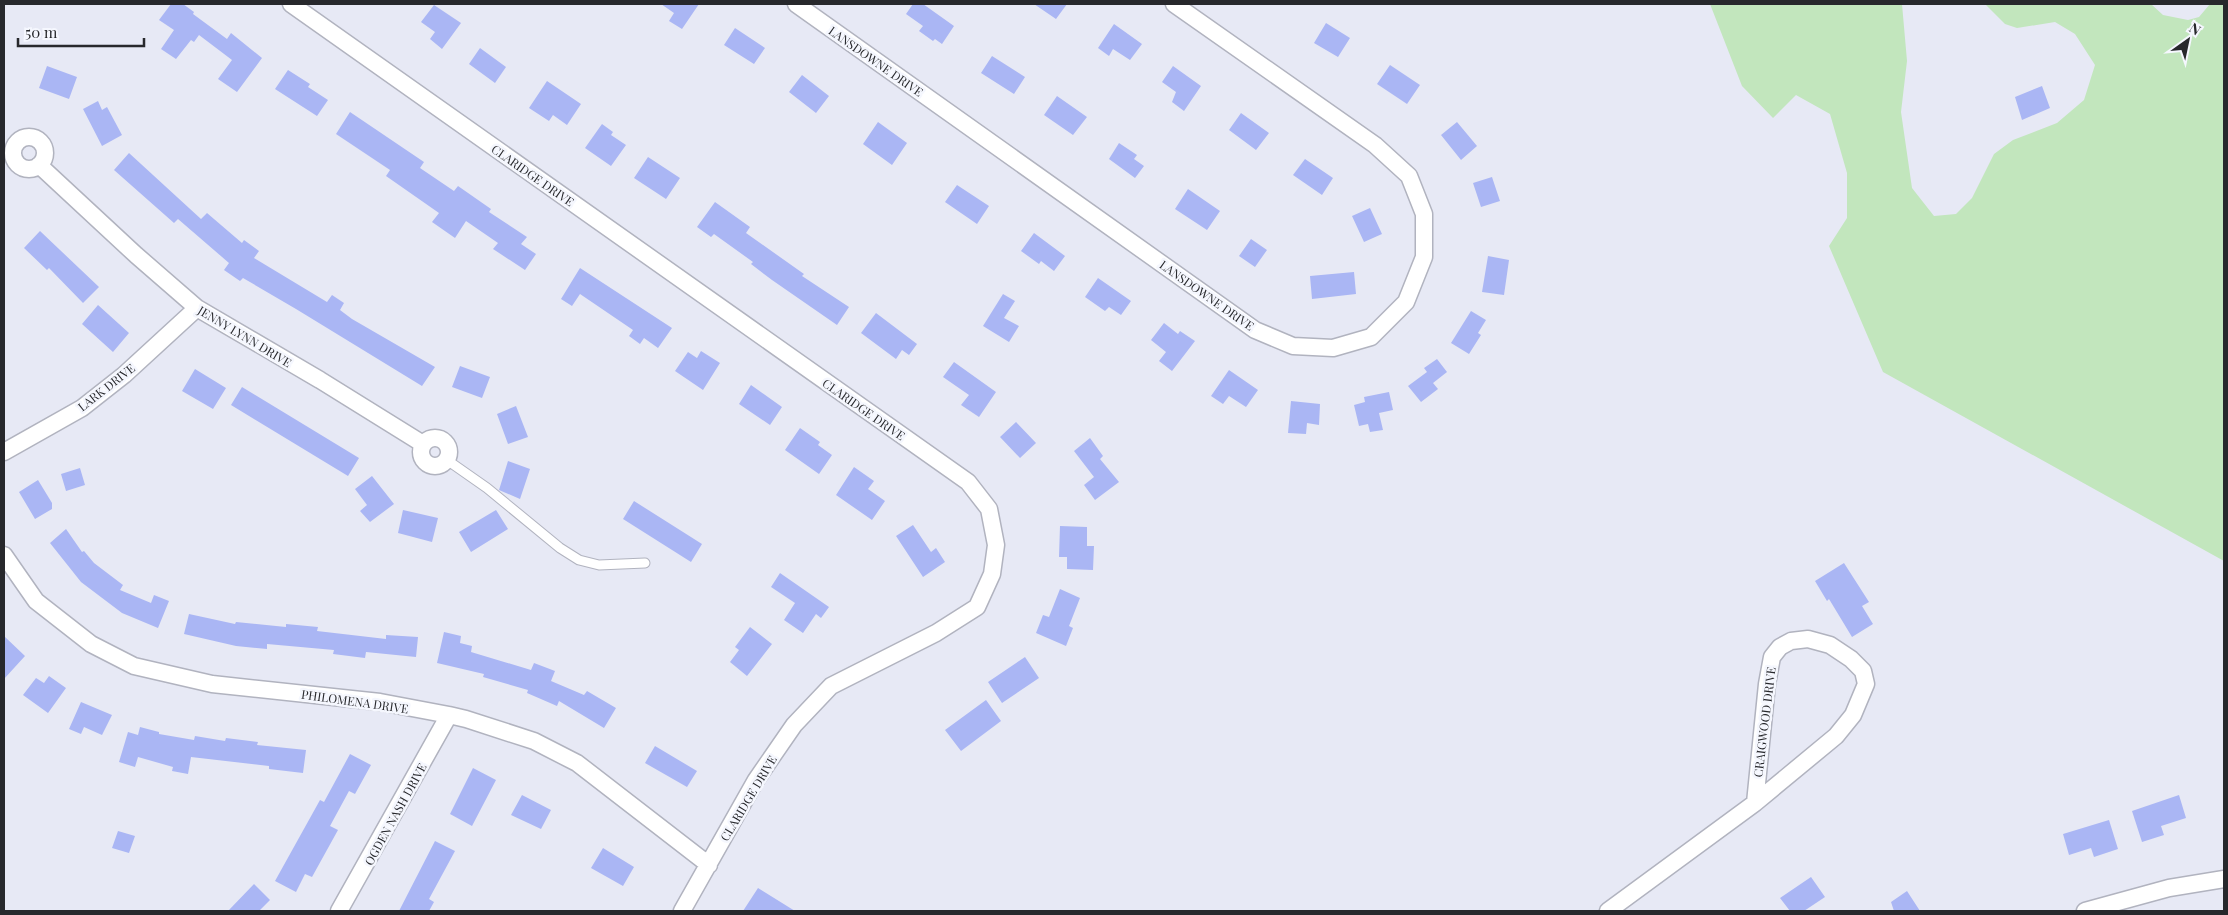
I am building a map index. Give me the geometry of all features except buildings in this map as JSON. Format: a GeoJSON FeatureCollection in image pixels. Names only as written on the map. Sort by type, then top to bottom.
{"type":"FeatureCollection","features":[{"type":"Feature","properties":{"kind":"street","name":"CLARIDGE DRIVE"},"geometry":{"type":"LineString","coordinates":[[292,4],[968,482],[989,509],[996,545],[992,574],[977,607],[936,633],[831,686],[794,725],[756,780],[682,911]]}},
{"type":"Feature","properties":{"kind":"street","name":"LANSDOWNE DRIVE"},"geometry":{"type":"LineString","coordinates":[[796,4],[1255,330],[1293,346],[1333,348],[1371,337],[1406,302],[1424,257],[1424,214],[1409,176],[1374,145],[1174,4]]}},
{"type":"Feature","properties":{"kind":"street","name":"JENNY LYNN DRIVE"},"geometry":{"type":"LineString","coordinates":[[39,165],[136,255],[197,308],[320,380],[423,444],[421,455],[428,464],[438,466],[447,460]]}},
{"type":"Feature","properties":{"kind":"street","name":"LARK DRIVE"},"geometry":{"type":"LineString","coordinates":[[4,452],[82,408],[124,375],[197,308]]}},
{"type":"Feature","properties":{"kind":"street","name":"PHILOMENA DRIVE"},"geometry":{"type":"LineString","coordinates":[[4,554],[36,600],[90,644],[134,666],[212,684],[380,702],[449,715],[534,742],[578,763],[709,865]]}},
{"type":"Feature","properties":{"kind":"street","name":"CRAIGWOOD DRIVE"},"geometry":{"type":"LineString","coordinates":[[1608,911],[1755,803],[1836,736],[1853,715],[1866,684],[1863,671],[1851,659],[1830,645],[1808,639],[1791,641],[1780,647],[1772,657],[1767,684],[1755,803]]}},
{"type":"Feature","properties":{"kind":"street","name":"OGDEN NASH DRIVE"},"geometry":{"type":"LineString","coordinates":[[339,911],[449,715]]}},
{"type":"Feature","properties":{"kind":"street"},"geometry":{"type":"LineString","coordinates":[[2094,910],[2169,888],[2224,879]]}},
{"type":"Feature","properties":{"kind":"lane"},"geometry":{"type":"LineString","coordinates":[[447,460],[487,488],[560,548],[579,560],[599,565],[645,564]]}},
{"type":"Feature","properties":{"kind":"green space"},"geometry":{"type":"Polygon","coordinates":[[[1710,4],[1902,4],[1907,61],[1901,112],[1912,188],[1934,216],[1956,214],[1972,198],[1994,154],[2013,140],[2057,123],[2084,100],[2095,65],[2075,34],[2055,22],[2017,28],[2005,24],[1985,4],[2151,4],[2163,15],[2188,20],[2199,17],[2210,4],[2224,4],[2224,561],[1883,372],[1829,246],[1847,218],[1847,173],[1830,114],[1796,95],[1773,118],[1742,86],[1710,4]]]}}]}
